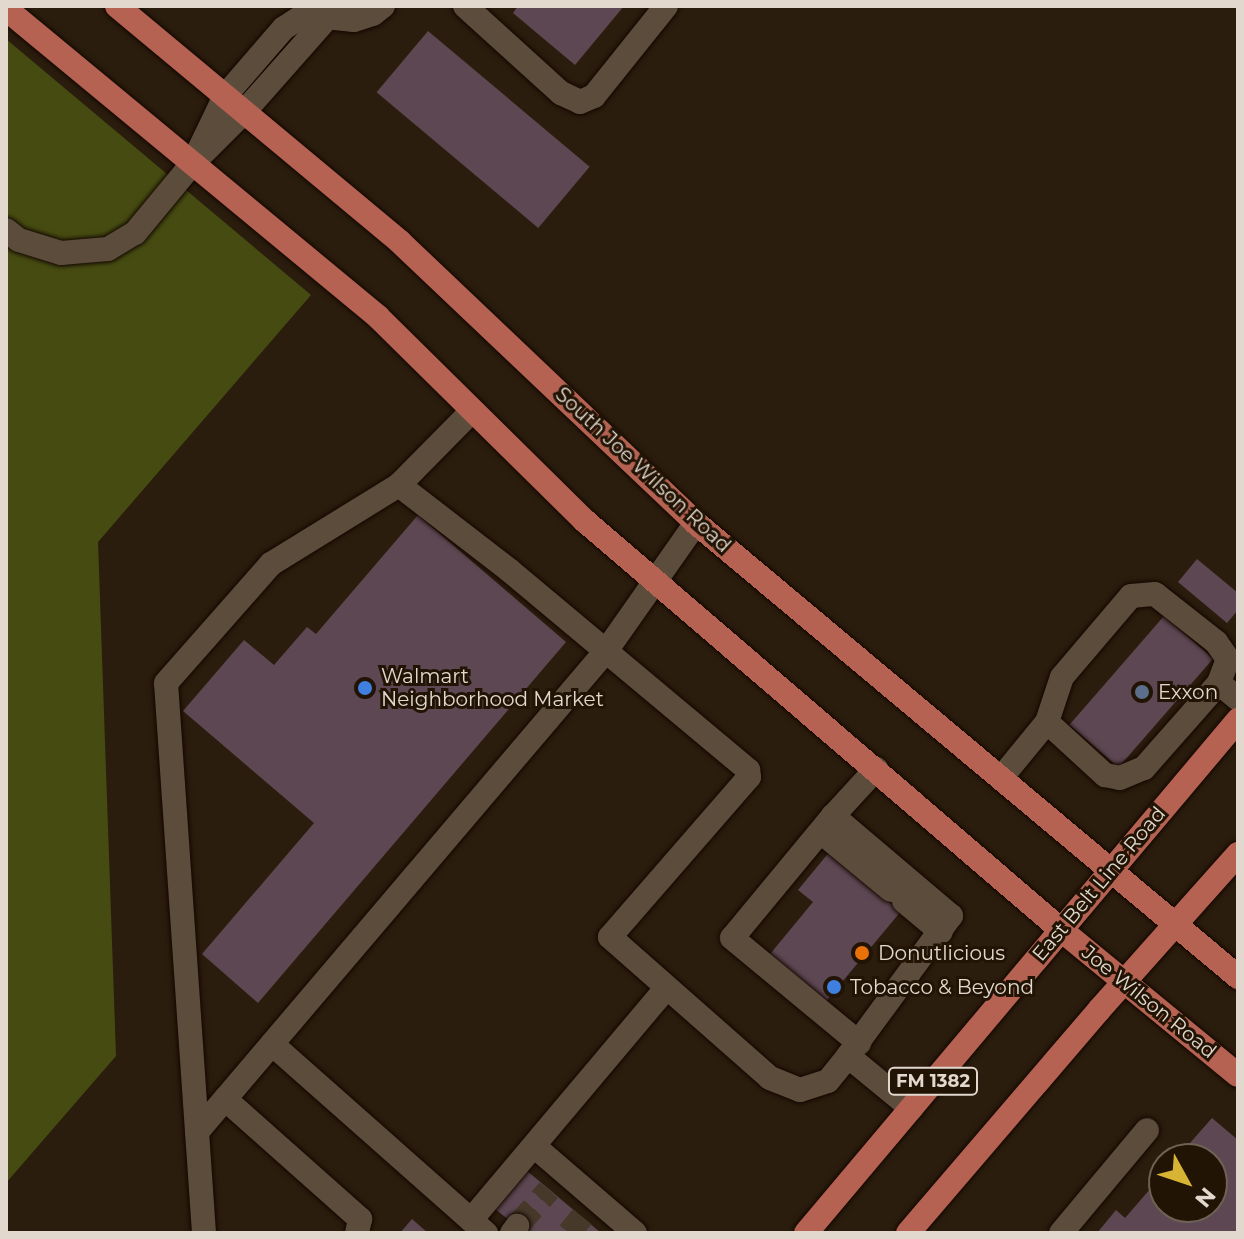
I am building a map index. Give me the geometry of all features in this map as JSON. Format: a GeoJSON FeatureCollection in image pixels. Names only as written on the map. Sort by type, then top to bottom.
{"type":"FeatureCollection","features":[{"type":"Feature","properties":{"kind":"main road","name":"South Joe Wilson Road"},"geometry":{"type":"LineString","coordinates":[[117,6],[400,242],[696,523],[1176,926]]}},
{"type":"Feature","properties":{"kind":"main road"},"geometry":{"type":"LineString","coordinates":[[6,9],[378,317],[585,521],[1060,929]]}},
{"type":"Feature","properties":{"kind":"main road","name":"East Belt Line Road"},"geometry":{"type":"LineString","coordinates":[[806,1233],[1238,720]]}},
{"type":"Feature","properties":{"kind":"main road"},"geometry":{"type":"LineString","coordinates":[[908,1233],[1124,981],[1238,854]]}},
{"type":"Feature","properties":{"kind":"main road"},"geometry":{"type":"LineString","coordinates":[[1176,926],[1238,977]]}},
{"type":"Feature","properties":{"kind":"main road","name":"Joe Wilson Road"},"geometry":{"type":"LineString","coordinates":[[1060,929],[1238,1075]]}},
{"type":"Feature","properties":{"kind":"street"},"geometry":{"type":"LineString","coordinates":[[192,164],[225,96],[284,28],[319,10],[354,20],[373,14],[383,6]]}},
{"type":"Feature","properties":{"kind":"street"},"geometry":{"type":"LineString","coordinates":[[465,6],[561,93],[580,102],[594,96],[666,6]]}},
{"type":"Feature","properties":{"kind":"street"},"geometry":{"type":"LineString","coordinates":[[6,230],[19,240],[61,253],[108,249],[135,233],[192,164],[244,112],[319,10]]}},
{"type":"Feature","properties":{"kind":"street"},"geometry":{"type":"LineString","coordinates":[[204,1233],[166,683],[271,564],[399,485],[471,412]]}},
{"type":"Feature","properties":{"kind":"street"},"geometry":{"type":"LineString","coordinates":[[399,485],[748,770],[749,777],[610,937],[770,1078],[800,1090],[828,1081],[951,916],[827,824]]}},
{"type":"Feature","properties":{"kind":"street"},"geometry":{"type":"LineString","coordinates":[[197,1132],[606,651],[696,523]]}},
{"type":"Feature","properties":{"kind":"street"},"geometry":{"type":"LineString","coordinates":[[1001,778],[1047,722],[1062,677],[1131,596],[1155,594],[1216,642],[1228,659],[1219,683],[1144,768],[1120,778],[1105,775],[1047,722]]}},
{"type":"Feature","properties":{"kind":"street"},"geometry":{"type":"LineString","coordinates":[[1219,683],[1238,699]]}},
{"type":"Feature","properties":{"kind":"street"},"geometry":{"type":"LineString","coordinates":[[1163,747],[1193,772]]}},
{"type":"Feature","properties":{"kind":"street"},"geometry":{"type":"LineString","coordinates":[[876,769],[732,938],[854,1050],[911,1108]]}},
{"type":"Feature","properties":{"kind":"street"},"geometry":{"type":"LineString","coordinates":[[827,824],[897,896],[941,932]]}},
{"type":"Feature","properties":{"kind":"street"},"geometry":{"type":"LineString","coordinates":[[272,1044],[478,1226],[534,1146],[667,987]]}},
{"type":"Feature","properties":{"kind":"street"},"geometry":{"type":"LineString","coordinates":[[225,1099],[360,1219],[357,1233]]}},
{"type":"Feature","properties":{"kind":"street"},"geometry":{"type":"LineString","coordinates":[[1061,1233],[1147,1130]]}},
{"type":"Feature","properties":{"kind":"street"},"geometry":{"type":"LineString","coordinates":[[534,1146],[556,1180],[590,1208],[630,1232]]}},
{"type":"Feature","properties":{"kind":"green space"},"geometry":{"type":"Polygon","coordinates":[[[6,39],[311,295],[98,542],[116,1056],[6,1183],[6,39]]]}},
{"type":"Feature","properties":{"kind":"building"},"geometry":{"type":"Polygon","coordinates":[[[518,6],[624,6],[575,65],[513,13],[518,6]]]}},
{"type":"Feature","properties":{"kind":"building"},"geometry":{"type":"Polygon","coordinates":[[[428,31],[590,167],[538,228],[377,92],[428,31]]]}},
{"type":"Feature","properties":{"kind":"building","name":"Walmart Neighborhood Market"},"geometry":{"type":"Polygon","coordinates":[[[418,515],[566,642],[258,1003],[202,954],[314,823],[183,711],[244,640],[274,665],[307,627],[316,634],[418,515]]]}},
{"type":"Feature","properties":{"kind":"building"},"geometry":{"type":"Polygon","coordinates":[[[1197,559],[1238,593],[1238,610],[1227,623],[1178,582],[1197,559]]]}},
{"type":"Feature","properties":{"kind":"building","name":"Exxon"},"geometry":{"type":"Polygon","coordinates":[[[1164,616],[1213,659],[1119,767],[1070,725],[1164,616]]]}},
{"type":"Feature","properties":{"kind":"building"},"geometry":{"type":"Polygon","coordinates":[[[831,850],[902,910],[822,1006],[766,959],[813,902],[798,890],[831,850]]]}},
{"type":"Feature","properties":{"kind":"building"},"geometry":{"type":"Polygon","coordinates":[[[1212,1118],[1238,1140],[1238,1233],[1097,1233],[1116,1210],[1125,1218],[1148,1191],[1148,1223],[1228,1223],[1228,1143],[1190,1143],[1212,1118]]]}},
{"type":"Feature","properties":{"kind":"building"},"geometry":{"type":"Polygon","coordinates":[[[526,1170],[601,1233],[525,1233],[494,1208],[526,1170]]]}},
{"type":"Feature","properties":{"kind":"building"},"geometry":{"type":"Polygon","coordinates":[[[412,1219],[428,1233],[400,1233],[412,1219]]]}},
{"type":"Feature","properties":{"kind":"tunnel"},"geometry":{"type":"LineString","coordinates":[[517,1226],[549,1190]]}},
{"type":"Feature","properties":{"kind":"tunnel"},"geometry":{"type":"LineString","coordinates":[[569,1233],[582,1217]]}},
{"type":"Feature","properties":{"kind":"place","name":"Walmart Neighborhood Market"},"geometry":{"type":"Point","coordinates":[365,688]}},
{"type":"Feature","properties":{"kind":"place","name":"Exxon"},"geometry":{"type":"Point","coordinates":[1142,692]}},
{"type":"Feature","properties":{"kind":"place","name":"Donutlicious"},"geometry":{"type":"Point","coordinates":[862,953]}},
{"type":"Feature","properties":{"kind":"place","name":"Tobacco & Beyond"},"geometry":{"type":"Point","coordinates":[834,987]}}]}
